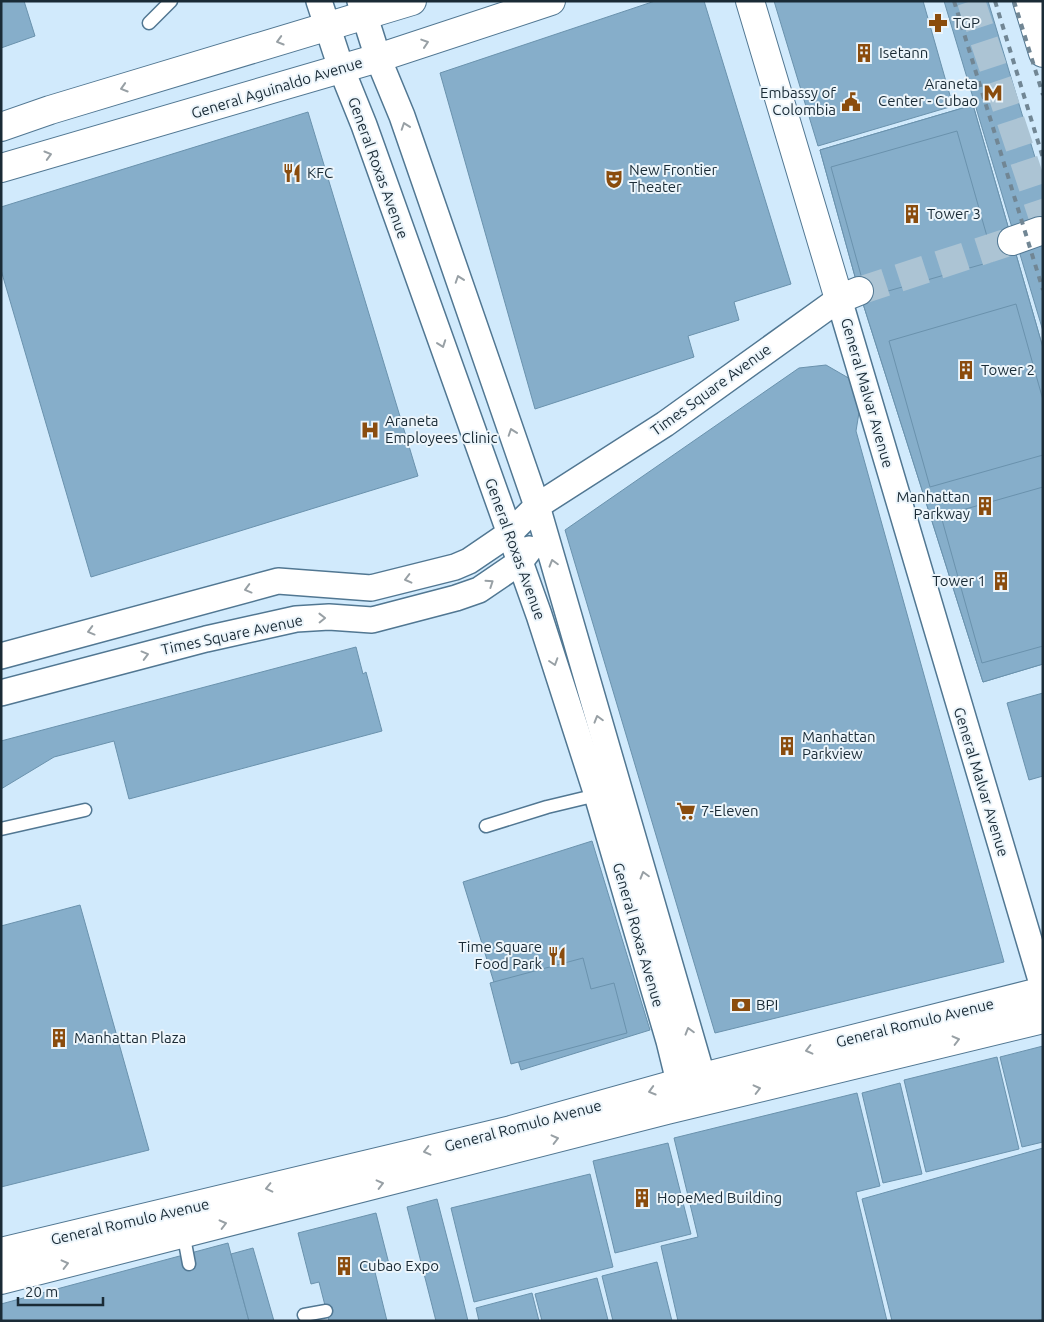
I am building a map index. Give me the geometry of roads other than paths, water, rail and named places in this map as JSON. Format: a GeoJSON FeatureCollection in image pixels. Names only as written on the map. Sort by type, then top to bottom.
{"type":"FeatureCollection","features":[{"type":"Feature","properties":{"kind":"street","name":"General Roxas Avenue"},"geometry":{"type":"LineString","coordinates":[[319,1],[341,68],[364,125],[520,562],[597,795],[669,1040],[694,1092]]}},
{"type":"Feature","properties":{"kind":"street"},"geometry":{"type":"LineString","coordinates":[[1,127],[106,93],[327,28],[363,9],[412,1]]}},
{"type":"Feature","properties":{"kind":"street","name":"General Aguinaldo Avenue"},"geometry":{"type":"LineString","coordinates":[[1,168],[378,58],[551,1]]}},
{"type":"Feature","properties":{"kind":"street","name":"General Malvar Avenue"},"geometry":{"type":"LineString","coordinates":[[750,1],[849,295],[1043,989]]}},
{"type":"Feature","properties":{"kind":"street"},"geometry":{"type":"LineString","coordinates":[[1027,1],[1043,53]]}},
{"type":"Feature","properties":{"kind":"street","name":"General Roxas Avenue"},"geometry":{"type":"LineString","coordinates":[[363,9],[378,58],[402,116],[537,506],[694,1092]]}},
{"type":"Feature","properties":{"kind":"street"},"geometry":{"type":"LineString","coordinates":[[1012,241],[1040,231]]}},
{"type":"Feature","properties":{"kind":"street","name":"Times Square Avenue"},"geometry":{"type":"LineString","coordinates":[[1,656],[278,581],[371,588],[462,564],[510,533],[537,506],[666,424],[849,295]]}},
{"type":"Feature","properties":{"kind":"street","name":"Times Square Avenue"},"geometry":{"type":"LineString","coordinates":[[1,693],[206,639],[296,619],[329,617],[372,620],[479,590],[520,562],[544,531],[562,490]]}},
{"type":"Feature","properties":{"kind":"street","name":"General Romulo Avenue"},"geometry":{"type":"LineString","coordinates":[[1,1280],[180,1222],[513,1140],[694,1092],[1043,989]]}},
{"type":"Feature","properties":{"kind":"street","name":"General Romulo Avenue"},"geometry":{"type":"LineString","coordinates":[[694,1092],[1043,1019]]}},
{"type":"Feature","properties":{"kind":"street","name":"General Romulo Avenue"},"geometry":{"type":"LineString","coordinates":[[1,1252],[180,1222]]}},
{"type":"Feature","properties":{"kind":"lane"},"geometry":{"type":"LineString","coordinates":[[149,23],[171,1]]}},
{"type":"Feature","properties":{"kind":"lane"},"geometry":{"type":"LineString","coordinates":[[486,826],[555,805],[597,795]]}},
{"type":"Feature","properties":{"kind":"lane"},"geometry":{"type":"LineString","coordinates":[[1,830],[84,810]]}},
{"type":"Feature","properties":{"kind":"lane"},"geometry":{"type":"LineString","coordinates":[[180,1222],[189,1264]]}},
{"type":"Feature","properties":{"kind":"lane"},"geometry":{"type":"LineString","coordinates":[[304,1315],[326,1310]]}},
{"type":"Feature","properties":{"kind":"tunnel"},"geometry":{"type":"LineString","coordinates":[[971,1],[1043,218]]}},
{"type":"Feature","properties":{"kind":"tunnel"},"geometry":{"type":"LineString","coordinates":[[859,291],[1012,241]]}},
{"type":"Feature","properties":{"kind":"railway"},"geometry":{"type":"LineString","coordinates":[[954,1],[1043,290]]}},
{"type":"Feature","properties":{"kind":"railway"},"geometry":{"type":"LineString","coordinates":[[995,1],[1043,158]]}},
{"type":"Feature","properties":{"kind":"railway"},"geometry":{"type":"LineString","coordinates":[[1014,1],[1043,95]]}},
{"type":"Feature","properties":{"kind":"place","name":"TGP"},"geometry":{"type":"Point","coordinates":[938,23]}},
{"type":"Feature","properties":{"kind":"place","name":"Isetann"},"geometry":{"type":"Point","coordinates":[864,53]}},
{"type":"Feature","properties":{"kind":"place","name":"Araneta Center - Cubao"},"geometry":{"type":"Point","coordinates":[993,93]}},
{"type":"Feature","properties":{"kind":"place","name":"Embassy of Colombia"},"geometry":{"type":"Point","coordinates":[851,102]}},
{"type":"Feature","properties":{"kind":"place","name":"KFC"},"geometry":{"type":"Point","coordinates":[292,173]}},
{"type":"Feature","properties":{"kind":"place","name":"New Frontier Theater"},"geometry":{"type":"Point","coordinates":[614,179]}},
{"type":"Feature","properties":{"kind":"place","name":"Tower 3"},"geometry":{"type":"Point","coordinates":[912,214]}},
{"type":"Feature","properties":{"kind":"place","name":"Tower 2"},"geometry":{"type":"Point","coordinates":[966,370]}},
{"type":"Feature","properties":{"kind":"place","name":"Araneta Employees Clinic"},"geometry":{"type":"Point","coordinates":[370,430]}},
{"type":"Feature","properties":{"kind":"place","name":"Manhattan Parkway"},"geometry":{"type":"Point","coordinates":[985,506]}},
{"type":"Feature","properties":{"kind":"place","name":"Tower 1"},"geometry":{"type":"Point","coordinates":[1001,581]}},
{"type":"Feature","properties":{"kind":"place","name":"Manhattan Parkview"},"geometry":{"type":"Point","coordinates":[787,746]}},
{"type":"Feature","properties":{"kind":"place","name":"7-Eleven"},"geometry":{"type":"Point","coordinates":[686,811]}},
{"type":"Feature","properties":{"kind":"place","name":"Time Square Food Park"},"geometry":{"type":"Point","coordinates":[557,956]}},
{"type":"Feature","properties":{"kind":"place","name":"BPI"},"geometry":{"type":"Point","coordinates":[741,1005]}},
{"type":"Feature","properties":{"kind":"place","name":"Manhattan Plaza"},"geometry":{"type":"Point","coordinates":[59,1038]}},
{"type":"Feature","properties":{"kind":"place","name":"HopeMed Building"},"geometry":{"type":"Point","coordinates":[642,1198]}},
{"type":"Feature","properties":{"kind":"place","name":"Cubao Expo"},"geometry":{"type":"Point","coordinates":[344,1266]}}]}
